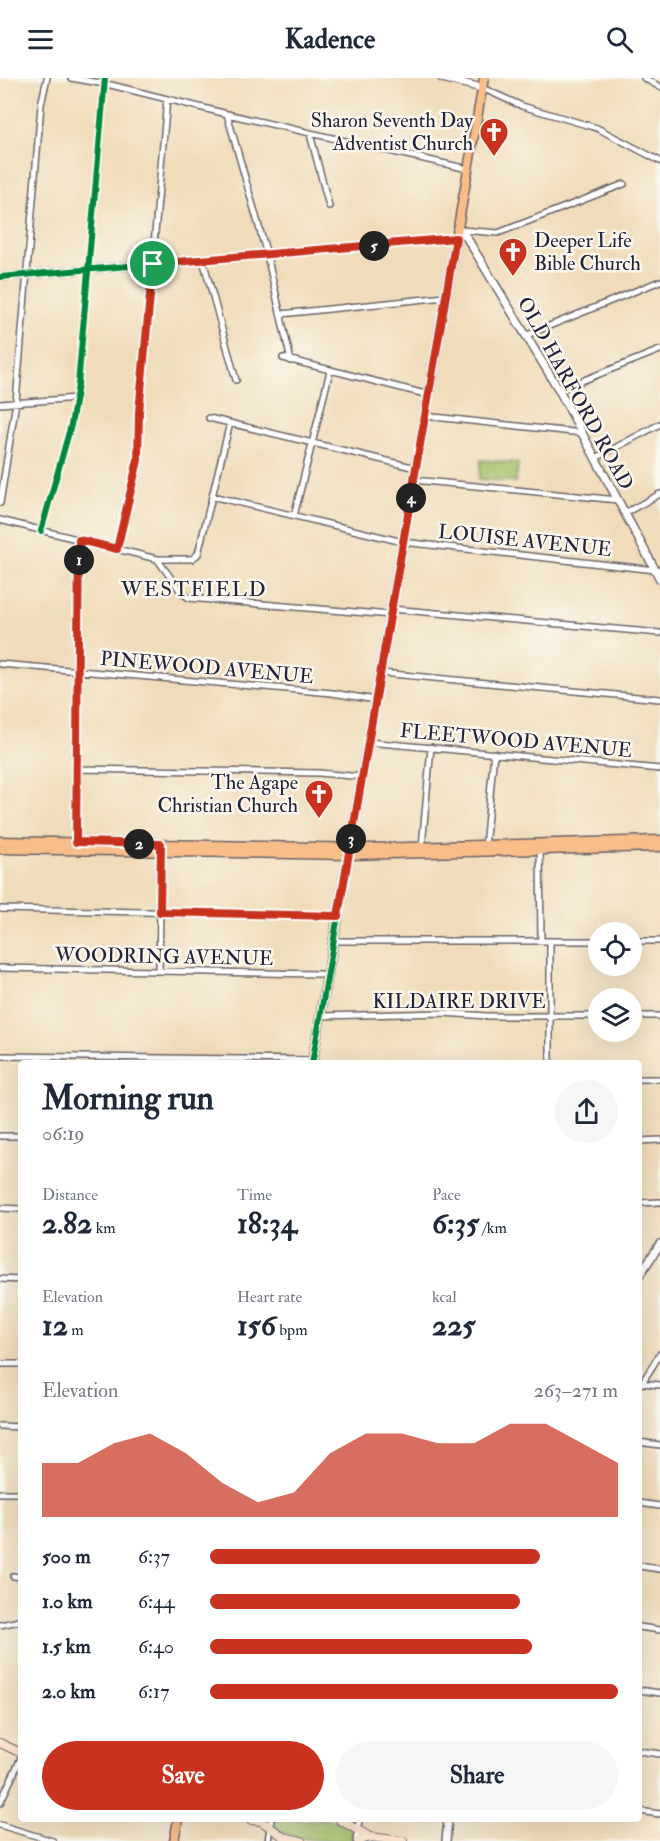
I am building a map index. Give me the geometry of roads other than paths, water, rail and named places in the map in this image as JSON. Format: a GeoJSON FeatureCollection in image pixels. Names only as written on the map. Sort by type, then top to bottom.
{"type":"FeatureCollection","features":[{"type":"Feature","properties":{"kind":"main road"},"geometry":{"type":"LineString","coordinates":[[313,1060],[445,297],[456,238],[460,229],[484,78]]}},
{"type":"Feature","properties":{"kind":"main road"},"geometry":{"type":"LineString","coordinates":[[0,841],[76,846],[349,852],[660,840]]}},
{"type":"Feature","properties":{"kind":"main road"},"geometry":{"type":"LineString","coordinates":[[0,849],[76,846]]}},
{"type":"Feature","properties":{"kind":"main road"},"geometry":{"type":"LineString","coordinates":[[540,846],[660,848]]}},
{"type":"Feature","properties":{"kind":"main road"},"geometry":{"type":"LineString","coordinates":[[0,1743],[18,1752]]}},
{"type":"Feature","properties":{"kind":"main road"},"geometry":{"type":"LineString","coordinates":[[174,1841],[178,1822]]}},
{"type":"Feature","properties":{"kind":"main road"},"geometry":{"type":"LineString","coordinates":[[344,1822],[370,1837]]}},
{"type":"Feature","properties":{"kind":"main road"},"geometry":{"type":"LineString","coordinates":[[271,1824],[284,1837],[302,1841]]}},
{"type":"Feature","properties":{"kind":"main road"},"geometry":{"type":"LineString","coordinates":[[357,1841],[370,1837],[403,1841]]}},
{"type":"Feature","properties":{"kind":"street"},"geometry":{"type":"LineString","coordinates":[[0,503],[16,402],[41,105],[47,78]]}},
{"type":"Feature","properties":{"kind":"street"},"geometry":{"type":"LineString","coordinates":[[71,78],[104,81],[227,114],[468,169]]}},
{"type":"Feature","properties":{"kind":"street"},"geometry":{"type":"LineString","coordinates":[[442,78],[482,88],[522,106],[597,129],[660,161]]}},
{"type":"Feature","properties":{"kind":"street"},"geometry":{"type":"LineString","coordinates":[[644,78],[660,87]]}},
{"type":"Feature","properties":{"kind":"street"},"geometry":{"type":"LineString","coordinates":[[41,531],[76,398],[104,81]]}},
{"type":"Feature","properties":{"kind":"street"},"geometry":{"type":"LineString","coordinates":[[117,549],[138,460],[139,412],[168,99]]}},
{"type":"Feature","properties":{"kind":"street"},"geometry":{"type":"LineString","coordinates":[[227,114],[267,255],[291,361]]}},
{"type":"Feature","properties":{"kind":"street"},"geometry":{"type":"LineString","coordinates":[[310,134],[329,206]]}},
{"type":"Feature","properties":{"kind":"street"},"geometry":{"type":"LineString","coordinates":[[460,229],[498,233],[624,184]]}},
{"type":"Feature","properties":{"kind":"street","name":"OLD HARFORD ROAD"},"geometry":{"type":"LineString","coordinates":[[460,229],[559,390],[658,569],[660,579]]}},
{"type":"Feature","properties":{"kind":"street"},"geometry":{"type":"LineString","coordinates":[[0,277],[456,238]]}},
{"type":"Feature","properties":{"kind":"street"},"geometry":{"type":"LineString","coordinates":[[203,260],[236,380]]}},
{"type":"Feature","properties":{"kind":"street"},"geometry":{"type":"LineString","coordinates":[[527,335],[660,281]]}},
{"type":"Feature","properties":{"kind":"street"},"geometry":{"type":"LineString","coordinates":[[281,314],[445,297]]}},
{"type":"Feature","properties":{"kind":"street"},"geometry":{"type":"LineString","coordinates":[[559,390],[660,350]]}},
{"type":"Feature","properties":{"kind":"street"},"geometry":{"type":"LineString","coordinates":[[283,358],[429,395]]}},
{"type":"Feature","properties":{"kind":"street"},"geometry":{"type":"LineString","coordinates":[[294,516],[330,371]]}},
{"type":"Feature","properties":{"kind":"street"},"geometry":{"type":"LineString","coordinates":[[0,404],[76,398]]}},
{"type":"Feature","properties":{"kind":"street"},"geometry":{"type":"LineString","coordinates":[[425,416],[582,433]]}},
{"type":"Feature","properties":{"kind":"street"},"geometry":{"type":"LineString","coordinates":[[208,418],[416,468]]}},
{"type":"Feature","properties":{"kind":"street"},"geometry":{"type":"LineString","coordinates":[[0,520],[157,559],[192,559],[199,551],[230,423]]}},
{"type":"Feature","properties":{"kind":"street"},"geometry":{"type":"LineString","coordinates":[[596,458],[660,424]]}},
{"type":"Feature","properties":{"kind":"street"},"geometry":{"type":"LineString","coordinates":[[414,480],[618,500]]}},
{"type":"Feature","properties":{"kind":"street"},"geometry":{"type":"LineString","coordinates":[[625,513],[660,494]]}},
{"type":"Feature","properties":{"kind":"street","name":"LOUISE AVENUE"},"geometry":{"type":"LineString","coordinates":[[212,496],[403,542],[658,569]]}},
{"type":"Feature","properties":{"kind":"street"},"geometry":{"type":"LineString","coordinates":[[76,846],[79,540]]}},
{"type":"Feature","properties":{"kind":"street"},"geometry":{"type":"LineString","coordinates":[[157,559],[182,593],[189,598],[660,633]]}},
{"type":"Feature","properties":{"kind":"street","name":"PINEWOOD AVENUE"},"geometry":{"type":"LineString","coordinates":[[0,664],[332,693],[376,700]]}},
{"type":"Feature","properties":{"kind":"street"},"geometry":{"type":"LineString","coordinates":[[381,673],[660,699]]}},
{"type":"Feature","properties":{"kind":"street","name":"FLEETWOOD AVENUE"},"geometry":{"type":"LineString","coordinates":[[368,742],[660,769]]}},
{"type":"Feature","properties":{"kind":"street"},"geometry":{"type":"LineString","coordinates":[[422,850],[431,747]]}},
{"type":"Feature","properties":{"kind":"street"},"geometry":{"type":"LineString","coordinates":[[485,848],[494,753]]}},
{"type":"Feature","properties":{"kind":"street"},"geometry":{"type":"LineString","coordinates":[[77,768],[319,773],[362,777]]}},
{"type":"Feature","properties":{"kind":"street"},"geometry":{"type":"LineString","coordinates":[[540,846],[541,941]]}},
{"type":"Feature","properties":{"kind":"street"},"geometry":{"type":"LineString","coordinates":[[159,971],[161,848]]}},
{"type":"Feature","properties":{"kind":"street"},"geometry":{"type":"LineString","coordinates":[[0,909],[338,916]]}},
{"type":"Feature","properties":{"kind":"street"},"geometry":{"type":"LineString","coordinates":[[333,941],[588,941]]}},
{"type":"Feature","properties":{"kind":"street"},"geometry":{"type":"LineString","coordinates":[[550,941],[550,1060]]}},
{"type":"Feature","properties":{"kind":"street"},"geometry":{"type":"LineString","coordinates":[[642,941],[660,941]]}},
{"type":"Feature","properties":{"kind":"street","name":"WOODRING AVENUE"},"geometry":{"type":"LineString","coordinates":[[0,968],[319,974],[327,976]]}},
{"type":"Feature","properties":{"kind":"street","name":"KILDAIRE DRIVE"},"geometry":{"type":"LineString","coordinates":[[320,1017],[443,1013],[487,1016],[588,1016]]}},
{"type":"Feature","properties":{"kind":"street"},"geometry":{"type":"LineString","coordinates":[[642,1016],[660,1016]]}},
{"type":"Feature","properties":{"kind":"street"},"geometry":{"type":"LineString","coordinates":[[0,1056],[209,1060]]}},
{"type":"Feature","properties":{"kind":"street"},"geometry":{"type":"LineString","coordinates":[[642,1079],[660,1079]]}},
{"type":"Feature","properties":{"kind":"street"},"geometry":{"type":"LineString","coordinates":[[0,1136],[18,1136]]}},
{"type":"Feature","properties":{"kind":"street"},"geometry":{"type":"LineString","coordinates":[[642,1141],[660,1140]]}},
{"type":"Feature","properties":{"kind":"street"},"geometry":{"type":"LineString","coordinates":[[642,1203],[660,1202]]}},
{"type":"Feature","properties":{"kind":"street"},"geometry":{"type":"LineString","coordinates":[[0,1208],[18,1209]]}},
{"type":"Feature","properties":{"kind":"street"},"geometry":{"type":"LineString","coordinates":[[643,1264],[660,1244]]}},
{"type":"Feature","properties":{"kind":"street"},"geometry":{"type":"LineString","coordinates":[[0,1280],[18,1280]]}},
{"type":"Feature","properties":{"kind":"street"},"geometry":{"type":"LineString","coordinates":[[642,1379],[660,1354]]}},
{"type":"Feature","properties":{"kind":"street"},"geometry":{"type":"LineString","coordinates":[[0,1364],[18,1364]]}},
{"type":"Feature","properties":{"kind":"street"},"geometry":{"type":"LineString","coordinates":[[642,1382],[660,1385]]}},
{"type":"Feature","properties":{"kind":"street"},"geometry":{"type":"LineString","coordinates":[[0,1426],[18,1427]]}},
{"type":"Feature","properties":{"kind":"street"},"geometry":{"type":"LineString","coordinates":[[642,1442],[660,1445]]}},
{"type":"Feature","properties":{"kind":"street"},"geometry":{"type":"LineString","coordinates":[[0,1493],[18,1493]]}},
{"type":"Feature","properties":{"kind":"street"},"geometry":{"type":"LineString","coordinates":[[642,1503],[660,1506]]}},
{"type":"Feature","properties":{"kind":"street"},"geometry":{"type":"LineString","coordinates":[[642,1566],[660,1569]]}},
{"type":"Feature","properties":{"kind":"street"},"geometry":{"type":"LineString","coordinates":[[13,1576],[18,1577]]}},
{"type":"Feature","properties":{"kind":"street"},"geometry":{"type":"LineString","coordinates":[[0,1625],[18,1621]]}},
{"type":"Feature","properties":{"kind":"street"},"geometry":{"type":"LineString","coordinates":[[642,1627],[660,1630]]}},
{"type":"Feature","properties":{"kind":"street"},"geometry":{"type":"LineString","coordinates":[[642,1690],[660,1693]]}},
{"type":"Feature","properties":{"kind":"street"},"geometry":{"type":"LineString","coordinates":[[642,1751],[660,1754]]}},
{"type":"Feature","properties":{"kind":"street"},"geometry":{"type":"LineString","coordinates":[[0,1803],[18,1764]]}},
{"type":"Feature","properties":{"kind":"street"},"geometry":{"type":"LineString","coordinates":[[642,1811],[660,1814]]}},
{"type":"Feature","properties":{"kind":"street"},"geometry":{"type":"LineString","coordinates":[[357,1841],[359,1822]]}},
{"type":"Feature","properties":{"kind":"street"},"geometry":{"type":"LineString","coordinates":[[446,1841],[448,1822]]}},
{"type":"Feature","properties":{"kind":"street"},"geometry":{"type":"LineString","coordinates":[[268,1841],[271,1824]]}},
{"type":"Feature","properties":{"kind":"street"},"geometry":{"type":"LineString","coordinates":[[0,1825],[53,1841]]}},
{"type":"Feature","properties":{"kind":"place","name":"Sharon Seventh Day Adventist Church"},"geometry":{"type":"Point","coordinates":[494,158]}},
{"type":"Feature","properties":{"kind":"place","name":"Deeper Life Bible Church"},"geometry":{"type":"Point","coordinates":[513,278]}},
{"type":"Feature","properties":{"kind":"place","name":"The Agape Christian Church"},"geometry":{"type":"Point","coordinates":[319,820]}},
{"type":"Feature","properties":{"kind":"district","name":"WESTFIELD"},"geometry":{"type":"Point","coordinates":[194,589]}}]}
